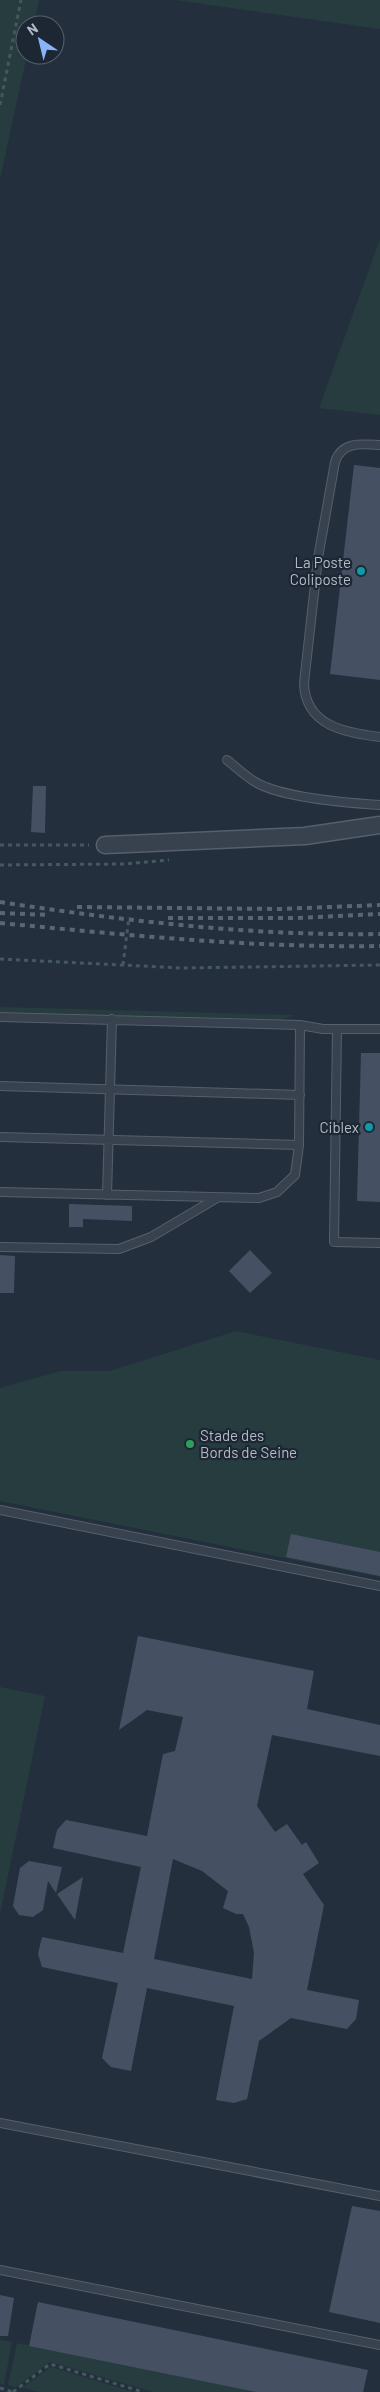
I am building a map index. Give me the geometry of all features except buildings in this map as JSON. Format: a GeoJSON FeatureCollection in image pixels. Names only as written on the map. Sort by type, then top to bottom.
{"type":"FeatureCollection","features":[{"type":"Feature","properties":{"kind":"street"},"geometry":{"type":"LineString","coordinates":[[106,845],[305,836],[380,825]]}},
{"type":"Feature","properties":{"kind":"lane"},"geometry":{"type":"LineString","coordinates":[[380,445],[355,443],[344,449],[336,457],[318,558],[304,683],[304,697],[320,718],[348,733],[380,737]]}},
{"type":"Feature","properties":{"kind":"lane"},"geometry":{"type":"LineString","coordinates":[[227,760],[257,783],[274,789],[346,803],[380,804]]}},
{"type":"Feature","properties":{"kind":"lane"},"geometry":{"type":"LineString","coordinates":[[0,1017],[112,1019],[300,1026],[323,1029],[380,1029]]}},
{"type":"Feature","properties":{"kind":"lane"},"geometry":{"type":"LineString","coordinates":[[107,1195],[112,1019]]}},
{"type":"Feature","properties":{"kind":"lane"},"geometry":{"type":"LineString","coordinates":[[0,1192],[259,1198],[276,1192],[296,1176],[299,1145],[300,1026]]}},
{"type":"Feature","properties":{"kind":"lane"},"geometry":{"type":"LineString","coordinates":[[337,1029],[334,1242],[380,1243]]}},
{"type":"Feature","properties":{"kind":"lane"},"geometry":{"type":"LineString","coordinates":[[0,1086],[300,1095]]}},
{"type":"Feature","properties":{"kind":"lane"},"geometry":{"type":"LineString","coordinates":[[0,1137],[299,1145]]}},
{"type":"Feature","properties":{"kind":"lane"},"geometry":{"type":"LineString","coordinates":[[0,1247],[119,1249],[151,1237],[219,1198]]}},
{"type":"Feature","properties":{"kind":"lane"},"geometry":{"type":"LineString","coordinates":[[0,1510],[380,1586]]}},
{"type":"Feature","properties":{"kind":"lane"},"geometry":{"type":"LineString","coordinates":[[0,2123],[380,2196]]}},
{"type":"Feature","properties":{"kind":"lane"},"geometry":{"type":"LineString","coordinates":[[0,2270],[380,2345]]}},
{"type":"Feature","properties":{"kind":"path"},"geometry":{"type":"LineString","coordinates":[[0,105],[21,0]]}},
{"type":"Feature","properties":{"kind":"path"},"geometry":{"type":"LineString","coordinates":[[0,846],[106,845]]}},
{"type":"Feature","properties":{"kind":"path"},"geometry":{"type":"LineString","coordinates":[[0,865],[35,866],[152,862]]}},
{"type":"Feature","properties":{"kind":"path"},"geometry":{"type":"LineString","coordinates":[[123,965],[128,917]]}},
{"type":"Feature","properties":{"kind":"path"},"geometry":{"type":"LineString","coordinates":[[0,959],[182,968],[380,965]]}},
{"type":"Feature","properties":{"kind":"path"},"geometry":{"type":"LineString","coordinates":[[0,2388],[13,2392],[50,2364],[143,2392]]}},
{"type":"Feature","properties":{"kind":"green space"},"geometry":{"type":"Polygon","coordinates":[[[0,0],[39,0],[36,15],[15,15],[15,65],[25,65],[0,179],[0,0]]]}},
{"type":"Feature","properties":{"kind":"green space"},"geometry":{"type":"Polygon","coordinates":[[[175,0],[380,0],[380,29],[175,0]]]}},
{"type":"Feature","properties":{"kind":"green space"},"geometry":{"type":"Polygon","coordinates":[[[380,239],[380,415],[319,408],[380,239]]]}},
{"type":"Feature","properties":{"kind":"green space"},"geometry":{"type":"Polygon","coordinates":[[[0,1007],[295,1015],[283,1019],[272,1019],[0,1012],[0,1007]]]}},
{"type":"Feature","properties":{"kind":"green space","name":"Stade des Bords de Seine"},"geometry":{"type":"Polygon","coordinates":[[[236,1331],[380,1360],[380,1577],[0,1501],[0,1388],[61,1371],[110,1371],[236,1331]]]}},
{"type":"Feature","properties":{"kind":"green space"},"geometry":{"type":"Polygon","coordinates":[[[0,1687],[45,1696],[0,1914],[0,1687]]]}},
{"type":"Feature","properties":{"kind":"green space"},"geometry":{"type":"Polygon","coordinates":[[[0,2340],[12,2342],[4,2385],[0,2383],[0,2340]]]}},
{"type":"Feature","properties":{"kind":"green space"},"geometry":{"type":"Polygon","coordinates":[[[17,2343],[256,2392],[153,2392],[50,2362],[16,2387],[8,2385],[17,2343]]]}},
{"type":"Feature","properties":{"kind":"green space"},"geometry":{"type":"Polygon","coordinates":[[[51,2367],[134,2392],[40,2392],[22,2388],[51,2367]]]}},
{"type":"Feature","properties":{"kind":"railway"},"geometry":{"type":"LineString","coordinates":[[0,902],[189,926],[284,933],[380,934]]}},
{"type":"Feature","properties":{"kind":"railway"},"geometry":{"type":"LineString","coordinates":[[77,907],[280,909],[380,905]]}},
{"type":"Feature","properties":{"kind":"railway"},"geometry":{"type":"LineString","coordinates":[[0,913],[50,915]]}},
{"type":"Feature","properties":{"kind":"railway"},"geometry":{"type":"LineString","coordinates":[[168,918],[296,918],[380,914]]}},
{"type":"Feature","properties":{"kind":"railway"},"geometry":{"type":"LineString","coordinates":[[0,923],[237,943],[380,946]]}},
{"type":"Feature","properties":{"kind":"place","name":"La Poste Coliposte"},"geometry":{"type":"Point","coordinates":[361,571]}},
{"type":"Feature","properties":{"kind":"place","name":"Ciblex"},"geometry":{"type":"Point","coordinates":[369,1127]}},
{"type":"Feature","properties":{"kind":"place","name":"Stade des Bords de Seine"},"geometry":{"type":"Point","coordinates":[190,1444]}}]}
